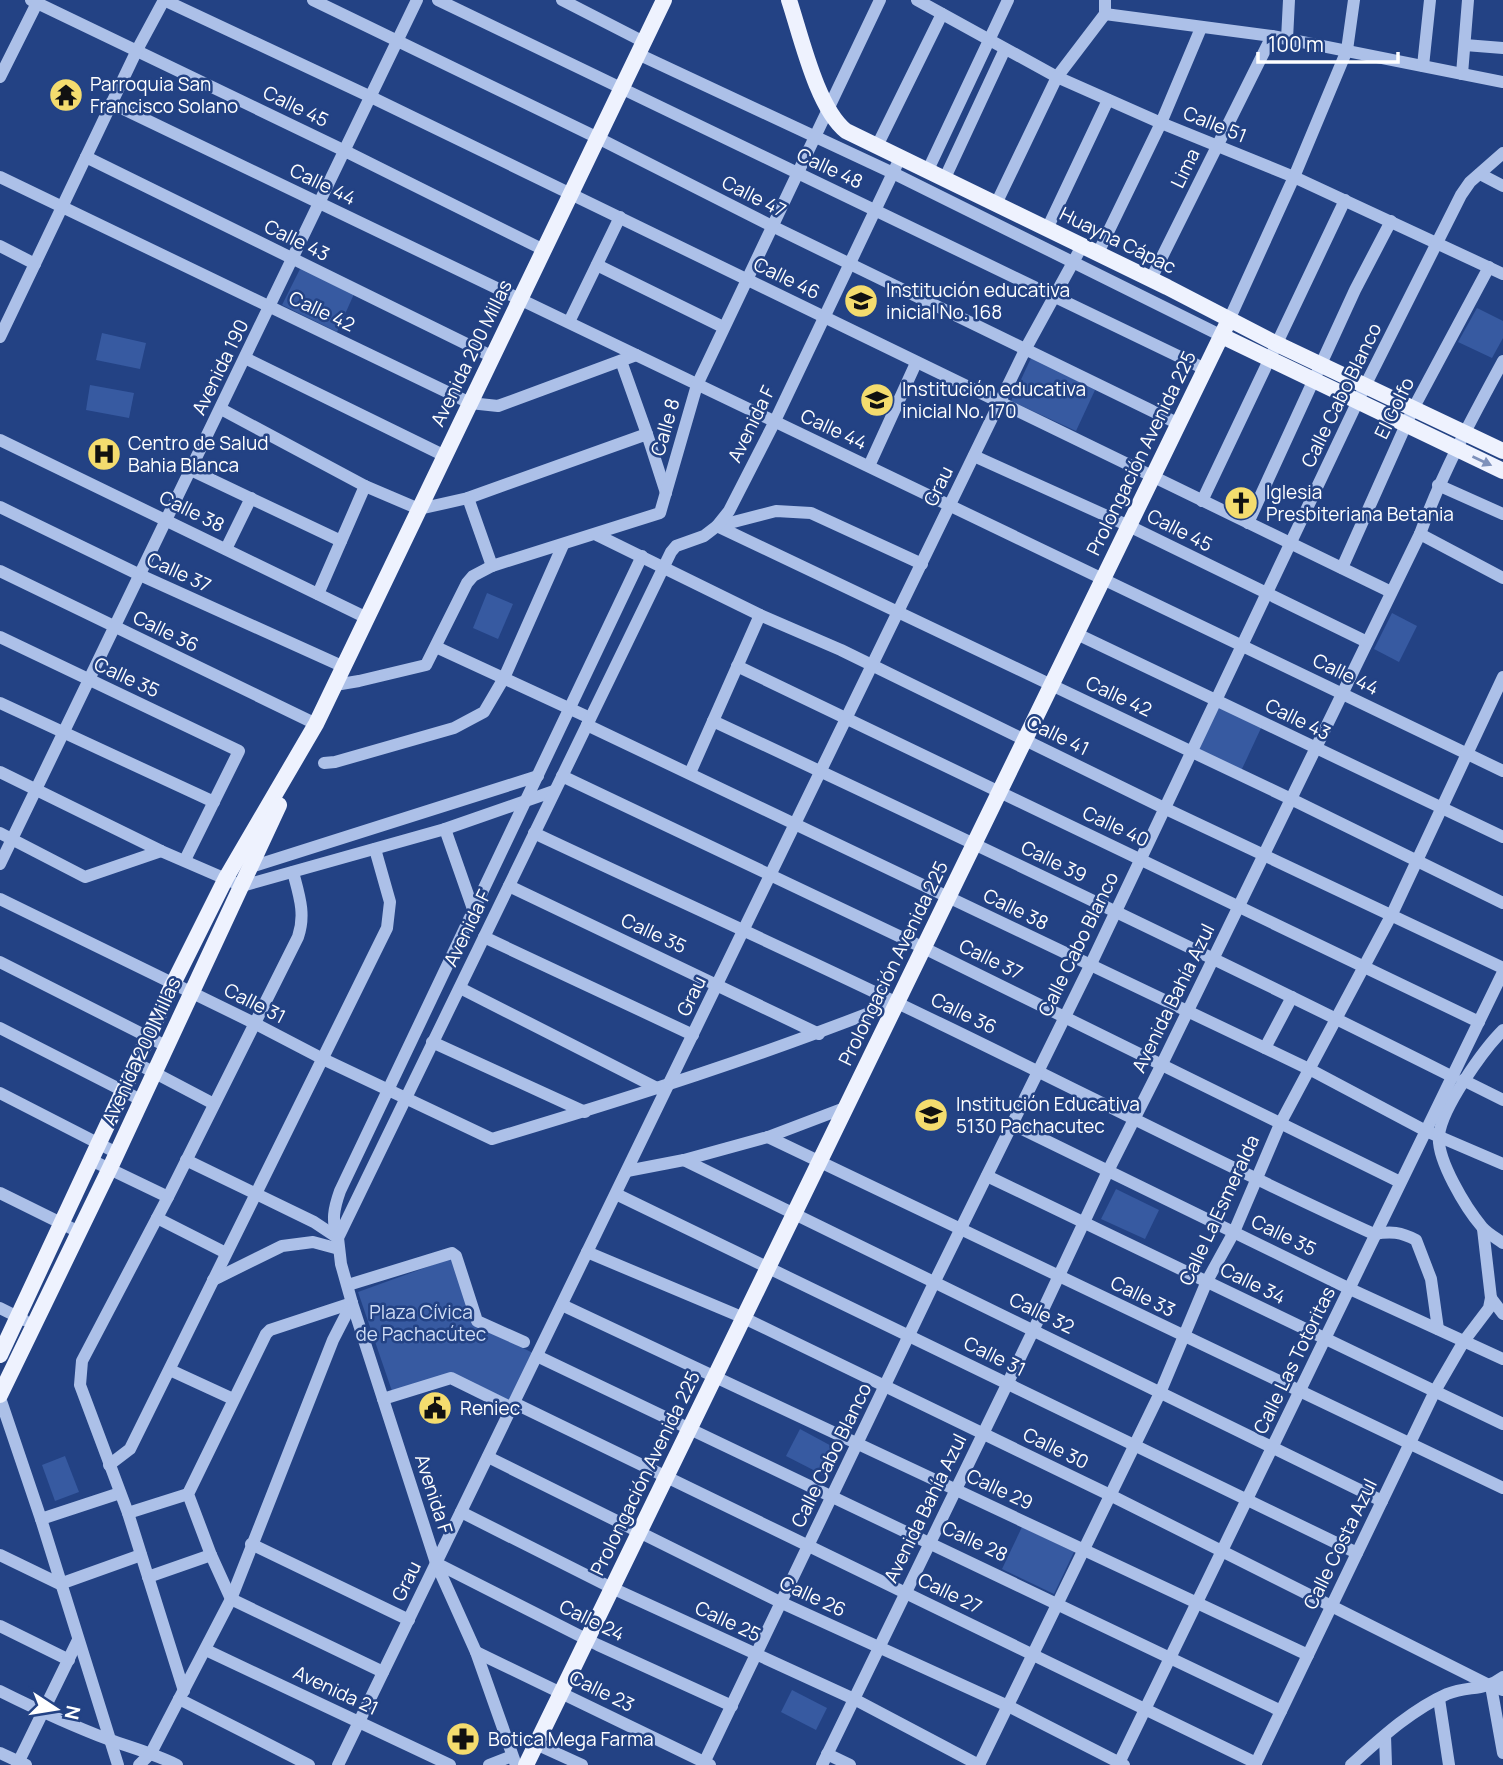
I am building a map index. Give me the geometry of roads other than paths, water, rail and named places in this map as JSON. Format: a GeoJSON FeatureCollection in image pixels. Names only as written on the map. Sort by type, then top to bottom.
{"type":"FeatureCollection","features":[{"type":"Feature","properties":{"kind":"main road","name":"Avenida 200 Millas"},"geometry":{"type":"LineString","coordinates":[[0,1397],[110,1168],[335,684],[664,0]]}},
{"type":"Feature","properties":{"kind":"main road","name":"Huayna Cápac"},"geometry":{"type":"LineString","coordinates":[[789,0],[828,110],[846,131],[1151,279],[1229,320],[1272,351]]}},
{"type":"Feature","properties":{"kind":"main road","name":"Prolongación Avenida 225"},"geometry":{"type":"LineString","coordinates":[[518,1762],[536,1744],[1229,320]]}},
{"type":"Feature","properties":{"kind":"main road","name":"Huayna Cápac"},"geometry":{"type":"LineString","coordinates":[[1222,336],[1272,351],[1410,416],[1464,432],[1503,451]]}},
{"type":"Feature","properties":{"kind":"main road","name":"Huayna Cápac"},"geometry":{"type":"LineString","coordinates":[[1410,416],[1456,448],[1503,471]]}},
{"type":"Feature","properties":{"kind":"main road","name":"Avenida 200 Millas"},"geometry":{"type":"LineString","coordinates":[[0,1355],[173,984],[226,878],[316,724]]}},
{"type":"Feature","properties":{"kind":"street"},"geometry":{"type":"LineString","coordinates":[[0,337],[5,314],[35,264],[136,50],[164,0]]}},
{"type":"Feature","properties":{"kind":"street","name":"Calle 46"},"geometry":{"type":"LineString","coordinates":[[164,0],[620,217],[1391,592]]}},
{"type":"Feature","properties":{"kind":"street","name":"Calle 47"},"geometry":{"type":"LineString","coordinates":[[313,0],[1179,424]]}},
{"type":"Feature","properties":{"kind":"street","name":"Avenida 190"},"geometry":{"type":"LineString","coordinates":[[0,864],[6,836],[36,790],[417,0]]}},
{"type":"Feature","properties":{"kind":"street","name":"Calle 48"},"geometry":{"type":"LineString","coordinates":[[438,0],[1205,369]]}},
{"type":"Feature","properties":{"kind":"street","name":"Huayna Cápac"},"geometry":{"type":"LineString","coordinates":[[562,0],[641,48],[815,137],[1222,336]]}},
{"type":"Feature","properties":{"kind":"street","name":"Calle 8"},"geometry":{"type":"LineString","coordinates":[[335,684],[426,665],[467,583],[473,576],[492,566],[660,513],[697,385],[880,0]]}},
{"type":"Feature","properties":{"kind":"street","name":"Calle 51"},"geometry":{"type":"LineString","coordinates":[[917,0],[1057,77],[1294,177],[1503,274]]}},
{"type":"Feature","properties":{"kind":"street"},"geometry":{"type":"LineString","coordinates":[[927,172],[1009,0]]}},
{"type":"Feature","properties":{"kind":"street"},"geometry":{"type":"LineString","coordinates":[[996,204],[1057,77],[1105,15],[1105,0]]}},
{"type":"Feature","properties":{"kind":"street"},"geometry":{"type":"LineString","coordinates":[[1287,39],[1289,0]]}},
{"type":"Feature","properties":{"kind":"street","name":"Prolongación Avenida 225"},"geometry":{"type":"LineString","coordinates":[[1229,320],[1294,177],[1347,50],[1354,0]]}},
{"type":"Feature","properties":{"kind":"street"},"geometry":{"type":"LineString","coordinates":[[1423,66],[1430,0]]}},
{"type":"Feature","properties":{"kind":"street"},"geometry":{"type":"LineString","coordinates":[[1462,74],[1468,0]]}},
{"type":"Feature","properties":{"kind":"street"},"geometry":{"type":"LineString","coordinates":[[0,77],[34,1]]}},
{"type":"Feature","properties":{"kind":"street","name":"Calle 45"},"geometry":{"type":"LineString","coordinates":[[34,1],[544,250]]}},
{"type":"Feature","properties":{"kind":"street"},"geometry":{"type":"LineString","coordinates":[[877,146],[942,14]]}},
{"type":"Feature","properties":{"kind":"street"},"geometry":{"type":"LineString","coordinates":[[1105,15],[1272,36],[1503,82]]}},
{"type":"Feature","properties":{"kind":"street"},"geometry":{"type":"LineString","coordinates":[[1098,253],[1161,123],[1201,28]]}},
{"type":"Feature","properties":{"kind":"street","name":"Lima"},"geometry":{"type":"LineString","coordinates":[[1151,279],[1272,36]]}},
{"type":"Feature","properties":{"kind":"street"},"geometry":{"type":"LineString","coordinates":[[1465,45],[1503,48]]}},
{"type":"Feature","properties":{"kind":"street"},"geometry":{"type":"LineString","coordinates":[[944,180],[1005,48]]}},
{"type":"Feature","properties":{"kind":"street"},"geometry":{"type":"LineString","coordinates":[[1047,229],[1108,100]]}},
{"type":"Feature","properties":{"kind":"street","name":"Calle 44"},"geometry":{"type":"LineString","coordinates":[[111,103],[1503,771]]}},
{"type":"Feature","properties":{"kind":"street","name":"Calle Cabo Blanco"},"geometry":{"type":"LineString","coordinates":[[706,1764],[934,1283],[1090,966],[1437,242],[1470,182],[1503,153]]}},
{"type":"Feature","properties":{"kind":"street","name":"Calle 43"},"geometry":{"type":"LineString","coordinates":[[86,157],[493,357]]}},
{"type":"Feature","properties":{"kind":"street","name":"Avenida F"},"geometry":{"type":"LineString","coordinates":[[518,1762],[476,1652],[436,1563],[352,1303],[339,1243],[432,1042],[665,567],[676,546],[704,536],[718,526],[729,511],[774,423],[900,158]]}},
{"type":"Feature","properties":{"kind":"street"},"geometry":{"type":"LineString","coordinates":[[1480,174],[1503,186]]}},
{"type":"Feature","properties":{"kind":"street","name":"Calle 42"},"geometry":{"type":"LineString","coordinates":[[0,177],[470,403],[498,406],[636,355]]}},
{"type":"Feature","properties":{"kind":"street"},"geometry":{"type":"LineString","coordinates":[[1202,501],[1345,200]]}},
{"type":"Feature","properties":{"kind":"street"},"geometry":{"type":"LineString","coordinates":[[569,322],[620,217]]}},
{"type":"Feature","properties":{"kind":"street"},"geometry":{"type":"LineString","coordinates":[[1248,523],[1317,372],[1391,221]]}},
{"type":"Feature","properties":{"kind":"street"},"geometry":{"type":"LineString","coordinates":[[0,246],[35,264]]}},
{"type":"Feature","properties":{"kind":"street","name":"Grau"},"geometry":{"type":"LineString","coordinates":[[338,1765],[616,1194],[664,1087],[693,1035],[848,719],[1026,348],[1082,246]]}},
{"type":"Feature","properties":{"kind":"street"},"geometry":{"type":"LineString","coordinates":[[597,265],[723,327]]}},
{"type":"Feature","properties":{"kind":"street","name":"El Golfo"},"geometry":{"type":"LineString","coordinates":[[1342,568],[1410,416],[1489,267]]}},
{"type":"Feature","properties":{"kind":"street"},"geometry":{"type":"LineString","coordinates":[[245,358],[445,456]]}},
{"type":"Feature","properties":{"kind":"street"},"geometry":{"type":"LineString","coordinates":[[621,361],[666,493]]}},
{"type":"Feature","properties":{"kind":"street","name":"Avenida Bahía Azul"},"geometry":{"type":"LineString","coordinates":[[825,1760],[1108,1171],[1420,534],[1438,485],[1456,448],[1499,380],[1503,361]]}},
{"type":"Feature","properties":{"kind":"street"},"geometry":{"type":"LineString","coordinates":[[869,466],[916,363]]}},
{"type":"Feature","properties":{"kind":"street"},"geometry":{"type":"LineString","coordinates":[[221,409],[365,486],[419,509],[468,498],[647,434]]}},
{"type":"Feature","properties":{"kind":"street","name":"Calle 38"},"geometry":{"type":"LineString","coordinates":[[0,440],[367,618]]}},
{"type":"Feature","properties":{"kind":"street","name":"Calle 45"},"geometry":{"type":"LineString","coordinates":[[974,456],[1129,526],[1367,642]]}},
{"type":"Feature","properties":{"kind":"street"},"geometry":{"type":"LineString","coordinates":[[191,470],[341,541]]}},
{"type":"Feature","properties":{"kind":"street"},"geometry":{"type":"LineString","coordinates":[[1438,485],[1503,514]]}},
{"type":"Feature","properties":{"kind":"street"},"geometry":{"type":"LineString","coordinates":[[318,594],[365,486]]}},
{"type":"Feature","properties":{"kind":"street"},"geometry":{"type":"LineString","coordinates":[[226,549],[251,498]]}},
{"type":"Feature","properties":{"kind":"street"},"geometry":{"type":"LineString","coordinates":[[468,498],[492,566]]}},
{"type":"Feature","properties":{"kind":"street","name":"Calle 37"},"geometry":{"type":"LineString","coordinates":[[0,507],[140,575],[344,667]]}},
{"type":"Feature","properties":{"kind":"street"},"geometry":{"type":"LineString","coordinates":[[718,526],[776,511],[811,513],[922,564]]}},
{"type":"Feature","properties":{"kind":"street","name":"Calle 42"},"geometry":{"type":"LineString","coordinates":[[718,526],[1503,903]]}},
{"type":"Feature","properties":{"kind":"street","name":"Calle 41"},"geometry":{"type":"LineString","coordinates":[[597,534],[760,615],[873,666],[1164,808],[1392,914],[1503,970]]}},
{"type":"Feature","properties":{"kind":"street"},"geometry":{"type":"LineString","coordinates":[[1420,534],[1503,578]]}},
{"type":"Feature","properties":{"kind":"street"},"geometry":{"type":"LineString","coordinates":[[324,763],[466,722],[484,712],[504,678],[564,545]]}},
{"type":"Feature","properties":{"kind":"street"},"geometry":{"type":"LineString","coordinates":[[339,1243],[333,1225],[334,1208],[387,1090],[642,556]]}},
{"type":"Feature","properties":{"kind":"street","name":"Calle 36"},"geometry":{"type":"LineString","coordinates":[[0,570],[316,724]]}},
{"type":"Feature","properties":{"kind":"street"},"geometry":{"type":"LineString","coordinates":[[690,773],[760,615]]}},
{"type":"Feature","properties":{"kind":"street","name":"Calle 43"},"geometry":{"type":"LineString","coordinates":[[1077,634],[1503,837]]}},
{"type":"Feature","properties":{"kind":"street","name":"Calle 35"},"geometry":{"type":"LineString","coordinates":[[0,637],[239,751],[214,802]]}},
{"type":"Feature","properties":{"kind":"street","name":"Calle 38"},"geometry":{"type":"LineString","coordinates":[[436,647],[571,708],[589,721],[690,773],[1311,1070],[1426,1131],[1503,1164]]}},
{"type":"Feature","properties":{"kind":"street","name":"Calle 40"},"geometry":{"type":"LineString","coordinates":[[737,666],[1479,1022]]}},
{"type":"Feature","properties":{"kind":"street","name":"Calle La Esmeralda"},"geometry":{"type":"LineString","coordinates":[[979,1765],[1160,1393],[1182,1337],[1207,1281],[1234,1232],[1280,1124],[1392,914],[1468,754],[1497,703],[1503,677]]}},
{"type":"Feature","properties":{"kind":"street"},"geometry":{"type":"LineString","coordinates":[[0,703],[214,802],[186,860]]}},
{"type":"Feature","properties":{"kind":"street","name":"Calle 39"},"geometry":{"type":"LineString","coordinates":[[713,721],[975,843],[1044,879],[1116,911],[1503,1100]]}},
{"type":"Feature","properties":{"kind":"street"},"geometry":{"type":"LineString","coordinates":[[0,772],[162,851],[242,886],[445,829],[554,791]]}},
{"type":"Feature","properties":{"kind":"street"},"geometry":{"type":"LineString","coordinates":[[251,867],[538,776]]}},
{"type":"Feature","properties":{"kind":"street","name":"Calle 37"},"geometry":{"type":"LineString","coordinates":[[562,776],[924,948],[1400,1182]]}},
{"type":"Feature","properties":{"kind":"street"},"geometry":{"type":"LineString","coordinates":[[445,829],[473,909]]}},
{"type":"Feature","properties":{"kind":"street","name":"Calle 36"},"geometry":{"type":"LineString","coordinates":[[534,833],[897,1002],[1257,1181],[1374,1234]]}},
{"type":"Feature","properties":{"kind":"street"},"geometry":{"type":"LineString","coordinates":[[6,836],[85,877],[162,851]]}},
{"type":"Feature","properties":{"kind":"street"},"geometry":{"type":"LineString","coordinates":[[109,1465],[130,1449],[387,928],[390,902],[375,849]]}},
{"type":"Feature","properties":{"kind":"street"},"geometry":{"type":"LineString","coordinates":[[293,872],[303,924],[168,1197],[82,1361],[80,1385],[128,1513],[182,1695],[309,1765]]}},
{"type":"Feature","properties":{"kind":"street","name":"Calle 35"},"geometry":{"type":"LineString","coordinates":[[509,886],[819,1034]]}},
{"type":"Feature","properties":{"kind":"street","name":"Calle 31"},"geometry":{"type":"LineString","coordinates":[[0,900],[492,1139],[585,1112]]}},
{"type":"Feature","properties":{"kind":"street"},"geometry":{"type":"LineString","coordinates":[[484,937],[693,1035]]}},
{"type":"Feature","properties":{"kind":"street"},"geometry":{"type":"LineString","coordinates":[[0,962],[166,1046]]}},
{"type":"Feature","properties":{"kind":"street","name":"Calle Las Totoritas"},"geometry":{"type":"LineString","coordinates":[[1121,1764],[1374,1234],[1426,1131],[1458,1079],[1479,1022],[1503,970]]}},
{"type":"Feature","properties":{"kind":"street"},"geometry":{"type":"LineString","coordinates":[[460,988],[664,1087]]}},
{"type":"Feature","properties":{"kind":"street"},"geometry":{"type":"LineString","coordinates":[[1265,1048],[1292,997]]}},
{"type":"Feature","properties":{"kind":"street"},"geometry":{"type":"LineString","coordinates":[[432,1042],[585,1112],[819,1034],[897,1002]]}},
{"type":"Feature","properties":{"kind":"street"},"geometry":{"type":"LineString","coordinates":[[0,1028],[141,1100]]}},
{"type":"Feature","properties":{"kind":"street"},"geometry":{"type":"LineString","coordinates":[[1502,1033],[1458,1079],[1439,1136],[1444,1161],[1468,1207],[1483,1229],[1503,1243]]}},
{"type":"Feature","properties":{"kind":"street"},"geometry":{"type":"LineString","coordinates":[[136,1063],[214,1104]]}},
{"type":"Feature","properties":{"kind":"street"},"geometry":{"type":"LineString","coordinates":[[0,1093],[117,1153]]}},
{"type":"Feature","properties":{"kind":"street"},"geometry":{"type":"LineString","coordinates":[[627,1171],[684,1160],[768,1137],[846,1107]]}},
{"type":"Feature","properties":{"kind":"street","name":"Calle 35"},"geometry":{"type":"LineString","coordinates":[[1012,1124],[1350,1289],[1503,1360]]}},
{"type":"Feature","properties":{"kind":"street","name":"Calle 33"},"geometry":{"type":"LineString","coordinates":[[768,1137],[1503,1488]]}},
{"type":"Feature","properties":{"kind":"street"},"geometry":{"type":"LineString","coordinates":[[91,1160],[168,1197]]}},
{"type":"Feature","properties":{"kind":"street"},"geometry":{"type":"LineString","coordinates":[[186,1160],[314,1223],[339,1243]]}},
{"type":"Feature","properties":{"kind":"street","name":"Calle 32"},"geometry":{"type":"LineString","coordinates":[[684,1160],[1382,1501]]}},
{"type":"Feature","properties":{"kind":"street","name":"Calle 34"},"geometry":{"type":"LineString","coordinates":[[987,1176],[1503,1423]]}},
{"type":"Feature","properties":{"kind":"street"},"geometry":{"type":"LineString","coordinates":[[0,1193],[79,1232]]}},
{"type":"Feature","properties":{"kind":"street","name":"Calle 31"},"geometry":{"type":"LineString","coordinates":[[616,1194],[1357,1553]]}},
{"type":"Feature","properties":{"kind":"street"},"geometry":{"type":"LineString","coordinates":[[157,1218],[226,1253]]}},
{"type":"Feature","properties":{"kind":"street"},"geometry":{"type":"LineString","coordinates":[[1483,1229],[1492,1298],[1503,1314]]}},
{"type":"Feature","properties":{"kind":"street"},"geometry":{"type":"LineString","coordinates":[[1374,1234],[1403,1233],[1416,1240],[1431,1279],[1438,1329]]}},
{"type":"Feature","properties":{"kind":"street"},"geometry":{"type":"LineString","coordinates":[[214,1280],[282,1246],[313,1241],[339,1243]]}},
{"type":"Feature","properties":{"kind":"street","name":"Calle 30"},"geometry":{"type":"LineString","coordinates":[[587,1252],[744,1318],[1110,1495],[1497,1688]]}},
{"type":"Feature","properties":{"kind":"street"},"geometry":{"type":"LineString","coordinates":[[348,1285],[452,1253],[456,1256],[477,1321],[524,1342]]}},
{"type":"Feature","properties":{"kind":"street","name":"Calle Costa Azul"},"geometry":{"type":"LineString","coordinates":[[1255,1764],[1435,1391],[1464,1341],[1489,1308],[1492,1298]]}},
{"type":"Feature","properties":{"kind":"street"},"geometry":{"type":"LineString","coordinates":[[352,1303],[270,1330],[262,1339],[188,1494],[231,1599],[383,1672]]}},
{"type":"Feature","properties":{"kind":"street"},"geometry":{"type":"LineString","coordinates":[[139,1765],[151,1752],[231,1599],[334,1340],[352,1303]]}},
{"type":"Feature","properties":{"kind":"street","name":"Calle 29"},"geometry":{"type":"LineString","coordinates":[[562,1305],[1308,1655]]}},
{"type":"Feature","properties":{"kind":"street"},"geometry":{"type":"LineString","coordinates":[[0,1308],[34,1325]]}},
{"type":"Feature","properties":{"kind":"street","name":"Calle 28"},"geometry":{"type":"LineString","coordinates":[[537,1356],[1058,1602],[1281,1711]]}},
{"type":"Feature","properties":{"kind":"street"},"geometry":{"type":"LineString","coordinates":[[170,1370],[233,1399]]}},
{"type":"Feature","properties":{"kind":"street","name":"Calle 27"},"geometry":{"type":"LineString","coordinates":[[383,1399],[451,1377],[667,1476],[1255,1764]]}},
{"type":"Feature","properties":{"kind":"street"},"geometry":{"type":"LineString","coordinates":[[0,1397],[118,1765]]}},
{"type":"Feature","properties":{"kind":"street","name":"Calle 26"},"geometry":{"type":"LineString","coordinates":[[488,1457],[782,1603],[1008,1706],[1121,1764]]}},
{"type":"Feature","properties":{"kind":"street"},"geometry":{"type":"LineString","coordinates":[[41,1519],[120,1493]]}},
{"type":"Feature","properties":{"kind":"street"},"geometry":{"type":"LineString","coordinates":[[128,1513],[188,1494]]}},
{"type":"Feature","properties":{"kind":"street","name":"Calle 25"},"geometry":{"type":"LineString","coordinates":[[461,1512],[612,1588],[854,1699],[979,1765]]}},
{"type":"Feature","properties":{"kind":"street"},"geometry":{"type":"LineString","coordinates":[[251,1544],[409,1620]]}},
{"type":"Feature","properties":{"kind":"street"},"geometry":{"type":"LineString","coordinates":[[0,1555],[60,1584],[141,1555]]}},
{"type":"Feature","properties":{"kind":"street"},"geometry":{"type":"LineString","coordinates":[[148,1577],[211,1555]]}},
{"type":"Feature","properties":{"kind":"street","name":"Calle 24"},"geometry":{"type":"LineString","coordinates":[[436,1563],[587,1639],[732,1706]]}},
{"type":"Feature","properties":{"kind":"street"},"geometry":{"type":"LineString","coordinates":[[0,1626],[68,1660]]}},
{"type":"Feature","properties":{"kind":"street"},"geometry":{"type":"LineString","coordinates":[[0,1753],[21,1764],[78,1640]]}},
{"type":"Feature","properties":{"kind":"street","name":"Avenida 21"},"geometry":{"type":"LineString","coordinates":[[205,1650],[450,1765]]}},
{"type":"Feature","properties":{"kind":"street","name":"Calle 23"},"geometry":{"type":"LineString","coordinates":[[476,1652],[706,1764]]}},
{"type":"Feature","properties":{"kind":"street"},"geometry":{"type":"LineString","coordinates":[[1503,1677],[1497,1688],[1503,1753]]}},
{"type":"Feature","properties":{"kind":"street"},"geometry":{"type":"LineString","coordinates":[[1351,1765],[1414,1712],[1461,1690],[1497,1688]]}},
{"type":"Feature","properties":{"kind":"street"},"geometry":{"type":"LineString","coordinates":[[0,1691],[43,1712],[110,1740],[151,1752],[177,1765]]}},
{"type":"Feature","properties":{"kind":"street"},"geometry":{"type":"LineString","coordinates":[[1439,1699],[1449,1765]]}},
{"type":"Feature","properties":{"kind":"street"},"geometry":{"type":"LineString","coordinates":[[1385,1736],[1386,1765]]}},
{"type":"Feature","properties":{"kind":"street"},"geometry":{"type":"LineString","coordinates":[[536,1744],[582,1765]]}},
{"type":"Feature","properties":{"kind":"street"},"geometry":{"type":"LineString","coordinates":[[825,1760],[850,1765]]}},
{"type":"Feature","properties":{"kind":"street"},"geometry":{"type":"LineString","coordinates":[[489,1765],[518,1762]]}},
{"type":"Feature","properties":{"kind":"place","name":"Parroquia San Francisco Solano"},"geometry":{"type":"Point","coordinates":[66,95]}},
{"type":"Feature","properties":{"kind":"place","name":"Institución educativa inicial No. 168"},"geometry":{"type":"Point","coordinates":[861,301]}},
{"type":"Feature","properties":{"kind":"place","name":"Institución educativa inicial No. 170"},"geometry":{"type":"Point","coordinates":[877,400]}},
{"type":"Feature","properties":{"kind":"place","name":"Centro de Salud Bahia Blanca"},"geometry":{"type":"Point","coordinates":[104,454]}},
{"type":"Feature","properties":{"kind":"place","name":"Iglesia Presbiteriana Betania"},"geometry":{"type":"Point","coordinates":[1241,503]}},
{"type":"Feature","properties":{"kind":"place","name":"Institución Educativa 5130 Pachacutec"},"geometry":{"type":"Point","coordinates":[931,1115]}},
{"type":"Feature","properties":{"kind":"place","name":"Reniec"},"geometry":{"type":"Point","coordinates":[435,1408]}},
{"type":"Feature","properties":{"kind":"place","name":"Botica Mega Farma"},"geometry":{"type":"Point","coordinates":[463,1739]}},
{"type":"Feature","properties":{"kind":"park label","name":"Plaza Cívica de Pachacútec"},"geometry":{"type":"Point","coordinates":[421,1323]}}]}
